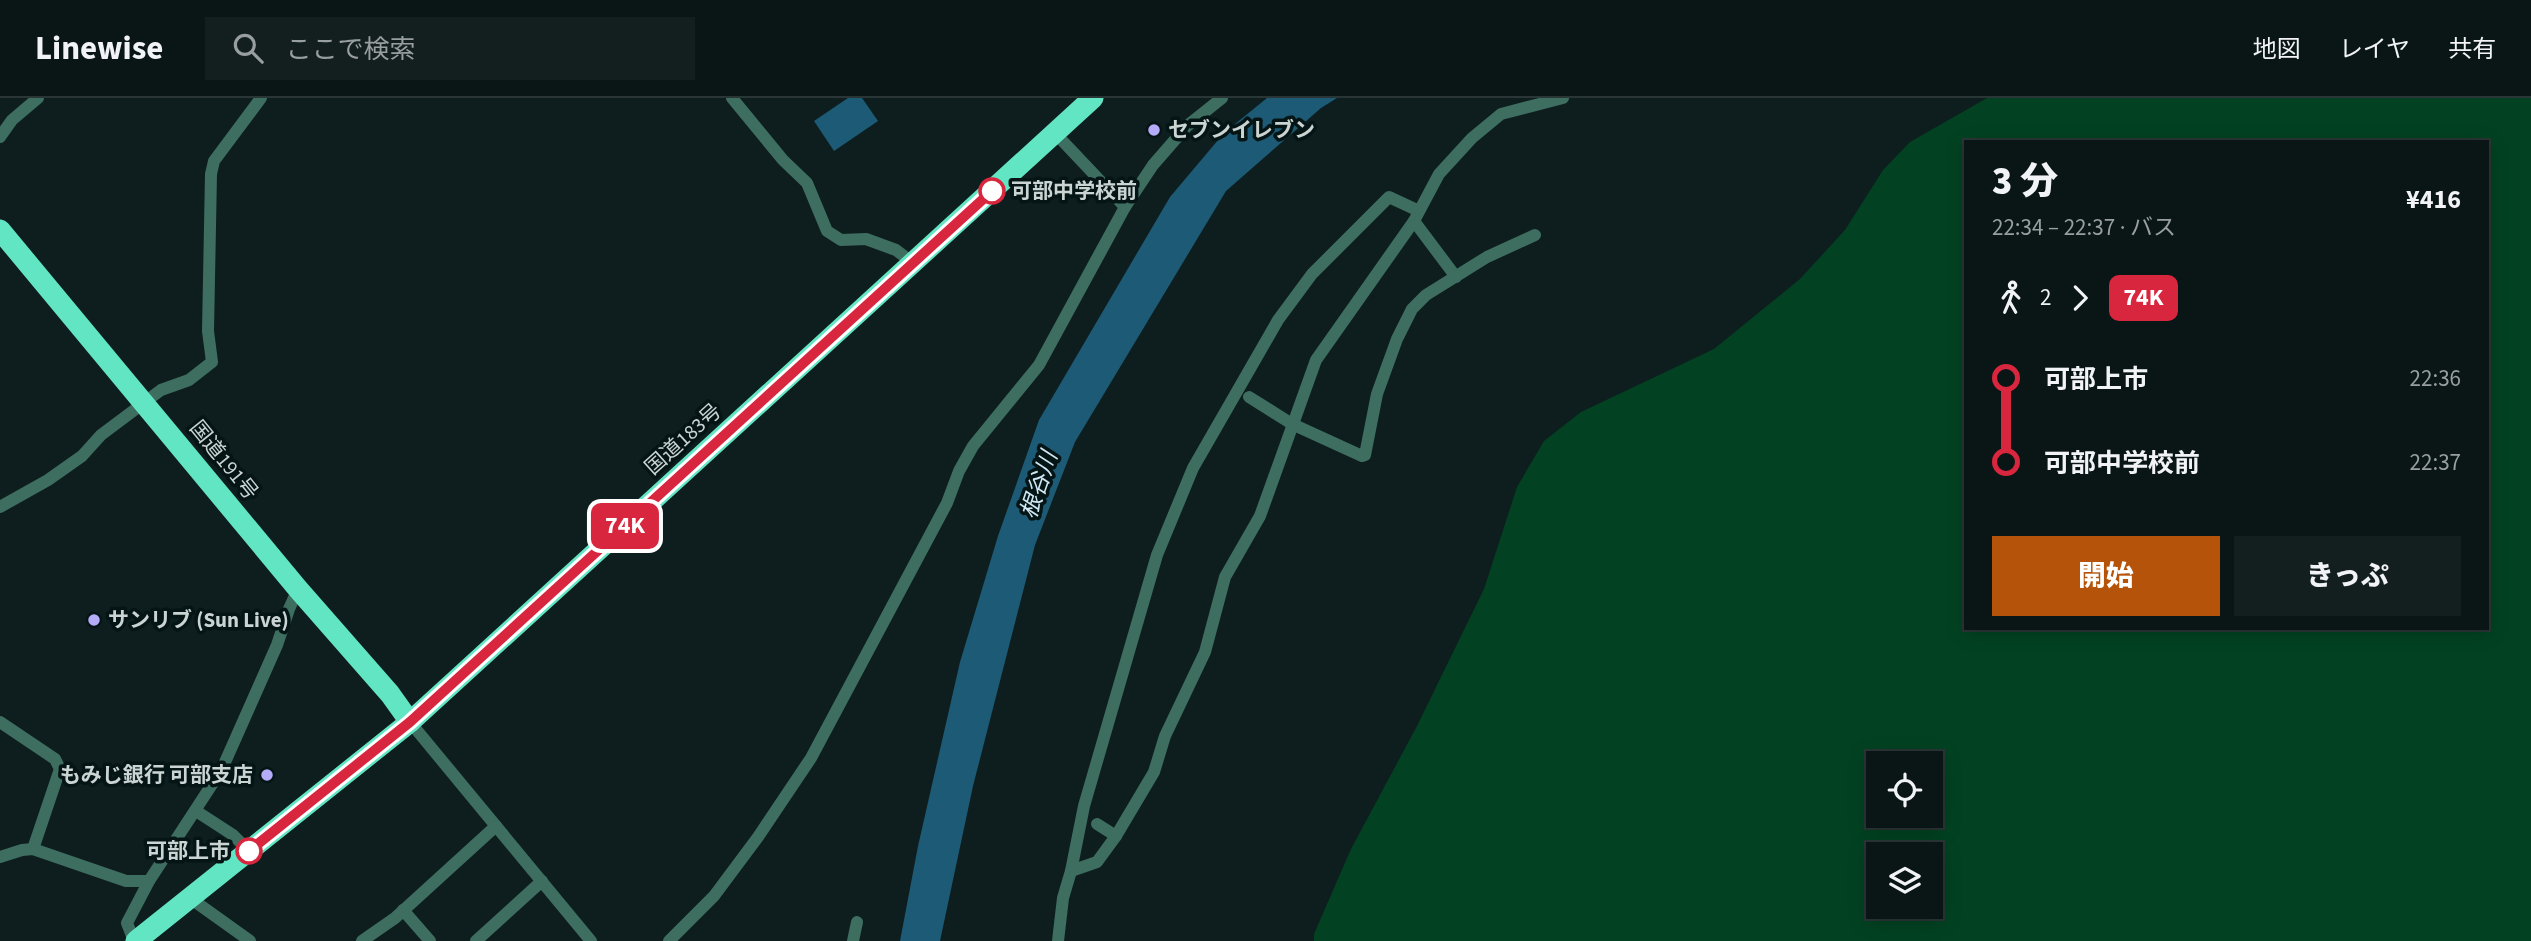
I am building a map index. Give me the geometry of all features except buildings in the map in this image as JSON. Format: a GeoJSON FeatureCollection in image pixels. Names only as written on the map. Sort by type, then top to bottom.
{"type":"FeatureCollection","features":[{"type":"Feature","properties":{"kind":"highway","name":"国道183号"},"geometry":{"type":"LineString","coordinates":[[135,941],[410,722],[1093,98]]}},
{"type":"Feature","properties":{"kind":"highway","name":"国道191号"},"geometry":{"type":"LineString","coordinates":[[0,230],[298,589],[390,694],[410,722]]}},
{"type":"Feature","properties":{"kind":"street"},"geometry":{"type":"LineString","coordinates":[[0,137],[12,120],[38,98]]}},
{"type":"Feature","properties":{"kind":"street"},"geometry":{"type":"LineString","coordinates":[[0,507],[48,480],[82,456],[101,435],[161,390],[189,380],[212,362],[208,331],[211,174],[214,160],[261,98]]}},
{"type":"Feature","properties":{"kind":"street"},"geometry":{"type":"LineString","coordinates":[[732,98],[783,160],[807,183],[827,231],[841,240],[866,239],[896,250],[913,262]]}},
{"type":"Feature","properties":{"kind":"street"},"geometry":{"type":"LineString","coordinates":[[669,941],[714,896],[758,838],[811,758],[947,503],[959,471],[973,446],[1039,365],[1125,207],[1153,165],[1187,126],[1222,98]]}},
{"type":"Feature","properties":{"kind":"street"},"geometry":{"type":"LineString","coordinates":[[1072,871],[1097,862],[1116,836],[1154,772],[1166,736],[1205,652],[1225,577],[1260,516],[1316,360],[1416,216],[1439,174],[1472,138],[1501,114],[1563,98]]}},
{"type":"Feature","properties":{"kind":"street"},"geometry":{"type":"LineString","coordinates":[[1055,133],[1125,207]]}},
{"type":"Feature","properties":{"kind":"street"},"geometry":{"type":"LineString","coordinates":[[1058,941],[1063,898],[1072,871],[1084,806],[1157,555],[1193,468],[1278,320],[1312,274],[1389,197],[1416,216],[1456,277]]}},
{"type":"Feature","properties":{"kind":"street"},"geometry":{"type":"LineString","coordinates":[[1249,397],[1292,425],[1365,455],[1377,394],[1412,309],[1426,295],[1486,257],[1535,235]]}},
{"type":"Feature","properties":{"kind":"street"},"geometry":{"type":"LineString","coordinates":[[135,941],[127,923],[149,881],[222,769],[277,646],[298,589]]}},
{"type":"Feature","properties":{"kind":"street"},"geometry":{"type":"LineString","coordinates":[[0,722],[55,759],[60,769],[33,849]]}},
{"type":"Feature","properties":{"kind":"street"},"geometry":{"type":"LineString","coordinates":[[410,722],[591,941]]}},
{"type":"Feature","properties":{"kind":"street"},"geometry":{"type":"LineString","coordinates":[[196,811],[233,835],[249,851]]}},
{"type":"Feature","properties":{"kind":"street"},"geometry":{"type":"LineString","coordinates":[[1097,824],[1116,836]]}},
{"type":"Feature","properties":{"kind":"street"},"geometry":{"type":"LineString","coordinates":[[362,941],[403,911],[496,826]]}},
{"type":"Feature","properties":{"kind":"street"},"geometry":{"type":"LineString","coordinates":[[0,857],[33,849],[126,881],[149,881]]}},
{"type":"Feature","properties":{"kind":"street"},"geometry":{"type":"LineString","coordinates":[[476,941],[542,881]]}},
{"type":"Feature","properties":{"kind":"street"},"geometry":{"type":"LineString","coordinates":[[190,898],[250,941]]}},
{"type":"Feature","properties":{"kind":"street"},"geometry":{"type":"LineString","coordinates":[[403,911],[430,941]]}},
{"type":"Feature","properties":{"kind":"street"},"geometry":{"type":"LineString","coordinates":[[853,941],[857,922]]}},
{"type":"Feature","properties":{"kind":"green space"},"geometry":{"type":"Polygon","coordinates":[[[1987,98],[2531,98],[2531,941],[1314,941],[1314,934],[1351,849],[1417,726],[1484,589],[1517,487],[1544,441],[1581,412],[1714,349],[1800,279],[1845,230],[1883,170],[1910,142],[1987,98]]]}},
{"type":"Feature","properties":{"kind":"water"},"geometry":{"type":"Polygon","coordinates":[[[848,98],[862,98],[878,121],[834,151],[814,121],[848,98]]]}},
{"type":"Feature","properties":{"kind":"water","name":"根谷川"},"geometry":{"type":"Polygon","coordinates":[[[1267,98],[1337,98],[1321,108],[1226,191],[1075,442],[1035,545],[973,786],[940,941],[900,941],[918,846],[960,662],[998,536],[1039,420],[1170,197],[1224,133],[1267,98]]]}},
{"type":"Feature","properties":{"kind":"bus line","name":"74K"},"geometry":{"type":"LineString","coordinates":[[249,851],[410,722],[992,191]]}},
{"type":"Feature","properties":{"kind":"place","name":"セブンイレブン"},"geometry":{"type":"Point","coordinates":[1154,130]}},
{"type":"Feature","properties":{"kind":"place","name":"可部中学校前"},"geometry":{"type":"Point","coordinates":[992,191]}},
{"type":"Feature","properties":{"kind":"place","name":"サンリブ (Sun Live)"},"geometry":{"type":"Point","coordinates":[94,620]}},
{"type":"Feature","properties":{"kind":"place","name":"もみじ銀行 可部支店"},"geometry":{"type":"Point","coordinates":[267,775]}},
{"type":"Feature","properties":{"kind":"place","name":"可部上市"},"geometry":{"type":"Point","coordinates":[249,851]}}]}
